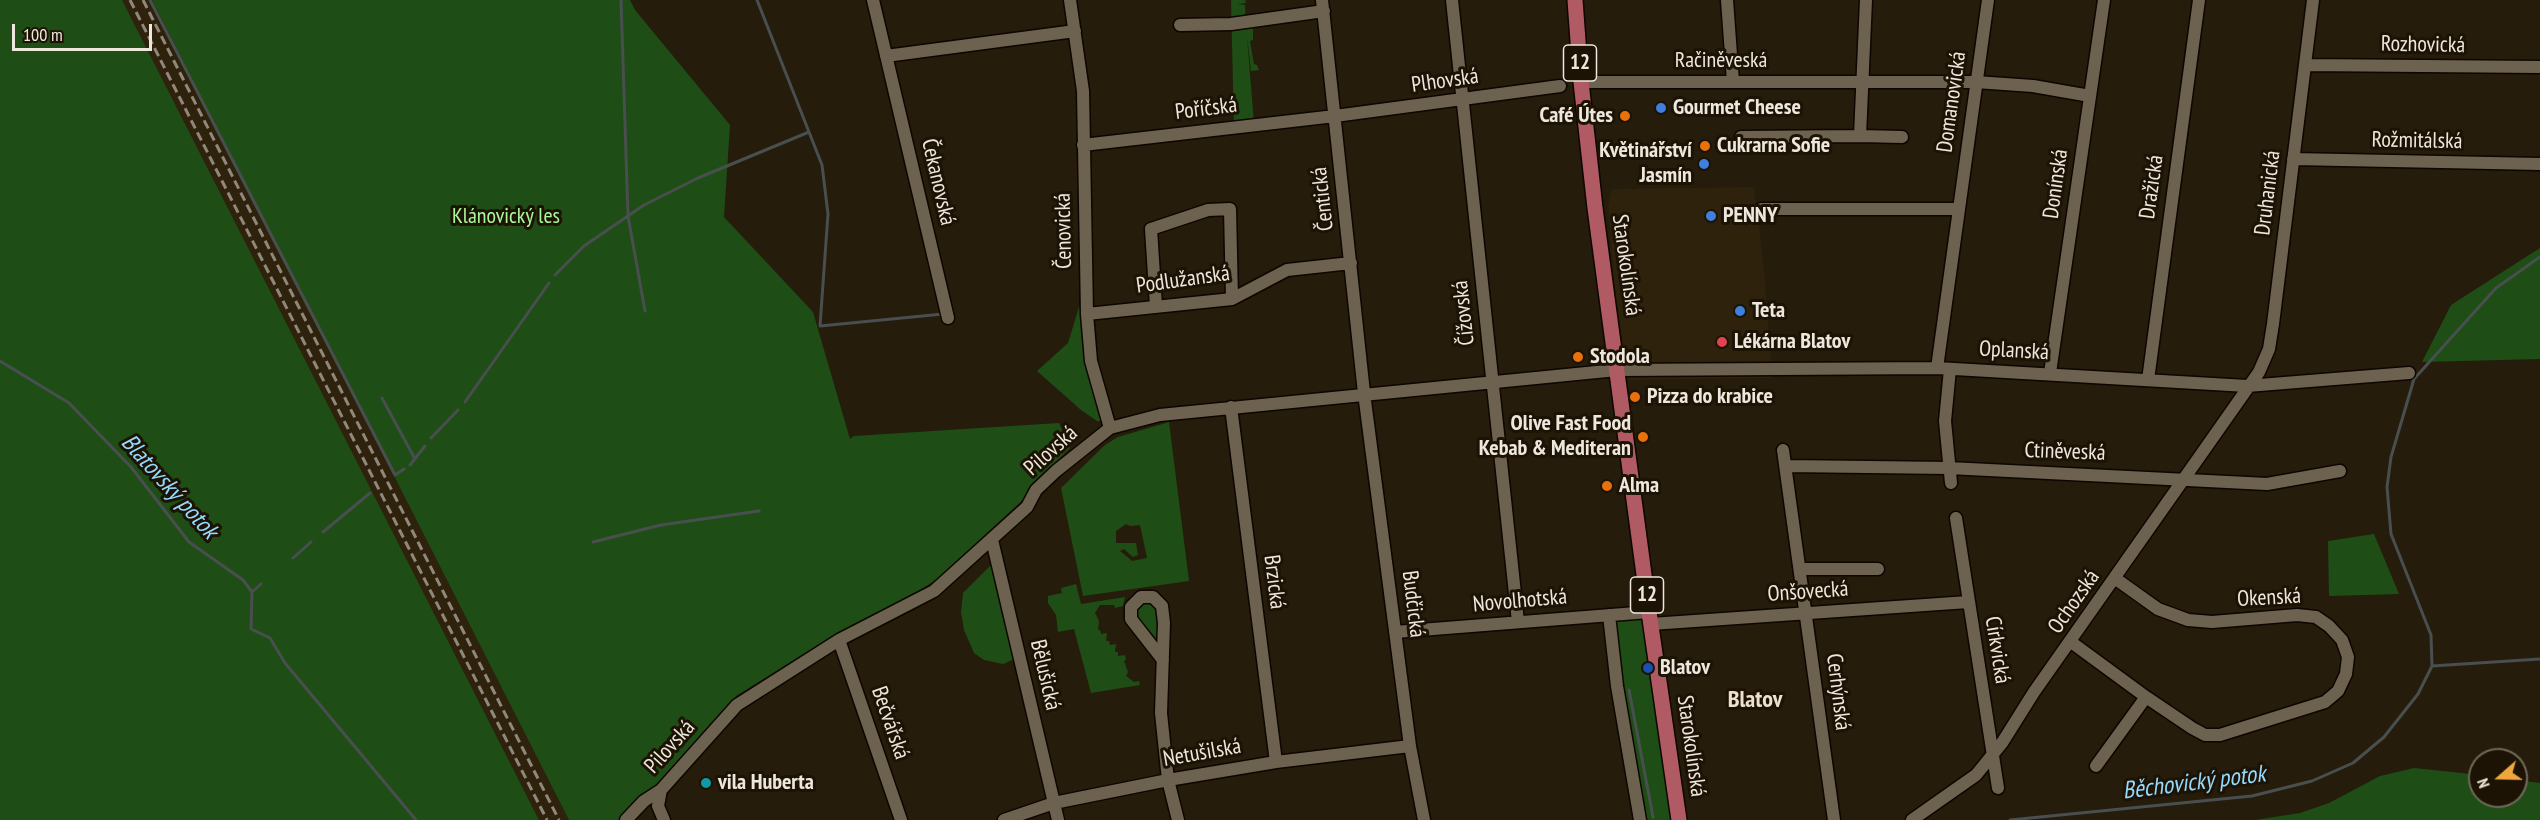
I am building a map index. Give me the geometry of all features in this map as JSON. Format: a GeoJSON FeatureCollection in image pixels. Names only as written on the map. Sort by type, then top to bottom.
{"type":"FeatureCollection","features":[{"type":"Feature","properties":{"kind":"main road","name":"Starokolínská"},"geometry":{"type":"LineString","coordinates":[[1575,0],[1581,82],[1617,370],[1679,820]]}},
{"type":"Feature","properties":{"kind":"street","name":"Čekanovská"},"geometry":{"type":"LineString","coordinates":[[873,0],[948,318]]}},
{"type":"Feature","properties":{"kind":"street","name":"Čenovická"},"geometry":{"type":"LineString","coordinates":[[1070,0],[1083,92],[1090,361],[1110,428]]}},
{"type":"Feature","properties":{"kind":"street","name":"Čížovská"},"geometry":{"type":"LineString","coordinates":[[1452,0],[1518,622]]}},
{"type":"Feature","properties":{"kind":"street"},"geometry":{"type":"LineString","coordinates":[[1727,0],[1733,82]]}},
{"type":"Feature","properties":{"kind":"street"},"geometry":{"type":"LineString","coordinates":[[1860,136],[1866,0]]}},
{"type":"Feature","properties":{"kind":"street","name":"Domanovická"},"geometry":{"type":"LineString","coordinates":[[1943,369],[1959,209],[1988,0]]}},
{"type":"Feature","properties":{"kind":"street","name":"Donínská"},"geometry":{"type":"LineString","coordinates":[[2050,373],[2104,0]]}},
{"type":"Feature","properties":{"kind":"street","name":"Dražická"},"geometry":{"type":"LineString","coordinates":[[2148,380],[2199,0]]}},
{"type":"Feature","properties":{"kind":"street","name":"Druhanická"},"geometry":{"type":"LineString","coordinates":[[2247,386],[2259,372],[2269,349],[2313,0]]}},
{"type":"Feature","properties":{"kind":"street"},"geometry":{"type":"LineString","coordinates":[[1180,25],[1231,24],[1323,6]]}},
{"type":"Feature","properties":{"kind":"street","name":"Čentická"},"geometry":{"type":"LineString","coordinates":[[1323,6],[1364,393]]}},
{"type":"Feature","properties":{"kind":"street"},"geometry":{"type":"LineString","coordinates":[[886,56],[1075,31]]}},
{"type":"Feature","properties":{"kind":"street","name":"Rozhovická"},"geometry":{"type":"LineString","coordinates":[[2306,65],[2540,67]]}},
{"type":"Feature","properties":{"kind":"street","name":"Račiněveská"},"geometry":{"type":"LineString","coordinates":[[1581,82],[1976,82],[2033,86],[2090,96]]}},
{"type":"Feature","properties":{"kind":"street","name":"Plhovská"},"geometry":{"type":"LineString","coordinates":[[1335,116],[1560,86]]}},
{"type":"Feature","properties":{"kind":"street","name":"Poříčská"},"geometry":{"type":"LineString","coordinates":[[1083,145],[1335,116]]}},
{"type":"Feature","properties":{"kind":"street"},"geometry":{"type":"LineString","coordinates":[[1741,137],[1902,137]]}},
{"type":"Feature","properties":{"kind":"street","name":"Rožmitálská"},"geometry":{"type":"LineString","coordinates":[[2293,159],[2540,164]]}},
{"type":"Feature","properties":{"kind":"street"},"geometry":{"type":"LineString","coordinates":[[1156,306],[1151,228],[1208,210],[1230,209],[1232,299]]}},
{"type":"Feature","properties":{"kind":"street"},"geometry":{"type":"LineString","coordinates":[[1761,209],[1959,209]]}},
{"type":"Feature","properties":{"kind":"street","name":"Podlužanská"},"geometry":{"type":"LineString","coordinates":[[1087,314],[1232,299],[1287,270],[1351,263]]}},
{"type":"Feature","properties":{"kind":"street"},"geometry":{"type":"LineString","coordinates":[[1943,369],[1951,483]]}},
{"type":"Feature","properties":{"kind":"street","name":"Oplanská"},"geometry":{"type":"LineString","coordinates":[[1617,370],[1943,369],[2050,373],[2247,386],[2409,373]]}},
{"type":"Feature","properties":{"kind":"street","name":"Pilovská"},"geometry":{"type":"LineString","coordinates":[[626,820],[644,801],[661,790],[737,705],[839,640],[934,591],[1027,507],[1036,490],[1056,471],[1110,428],[1160,415],[1364,393],[1493,384],[1617,370]]}},
{"type":"Feature","properties":{"kind":"street","name":"Ochozská"},"geometry":{"type":"LineString","coordinates":[[1912,820],[1976,776],[1993,755],[2034,692],[2116,579],[2247,386]]}},
{"type":"Feature","properties":{"kind":"street","name":"Budčická"},"geometry":{"type":"LineString","coordinates":[[1364,393],[1410,746],[1424,820]]}},
{"type":"Feature","properties":{"kind":"street","name":"Brzická"},"geometry":{"type":"LineString","coordinates":[[1231,407],[1276,762]]}},
{"type":"Feature","properties":{"kind":"street","name":"Cerhýnská"},"geometry":{"type":"LineString","coordinates":[[1784,450],[1834,820]]}},
{"type":"Feature","properties":{"kind":"street","name":"Ctiněveská"},"geometry":{"type":"LineString","coordinates":[[1786,466],[1949,468],[2185,478],[2267,484],[2340,471]]}},
{"type":"Feature","properties":{"kind":"street","name":"Církvická"},"geometry":{"type":"LineString","coordinates":[[1956,518],[1998,788]]}},
{"type":"Feature","properties":{"kind":"street","name":"Bělušická"},"geometry":{"type":"LineString","coordinates":[[992,540],[1058,820]]}},
{"type":"Feature","properties":{"kind":"street"},"geometry":{"type":"LineString","coordinates":[[1800,569],[1878,569]]}},
{"type":"Feature","properties":{"kind":"street","name":"Okenská"},"geometry":{"type":"LineString","coordinates":[[2071,642],[2146,697],[2205,735],[2220,735],[2325,702],[2338,691],[2346,674],[2348,657],[2342,640],[2329,626],[2316,617],[2297,615],[2212,622],[2188,620],[2158,609],[2116,579]]}},
{"type":"Feature","properties":{"kind":"street"},"geometry":{"type":"LineString","coordinates":[[1163,660],[1131,619],[1131,607],[1141,597],[1154,597],[1162,606],[1163,660],[1161,714],[1168,780],[1178,820]]}},
{"type":"Feature","properties":{"kind":"street","name":"Onšovecká"},"geometry":{"type":"LineString","coordinates":[[1650,618],[1807,613],[1968,602]]}},
{"type":"Feature","properties":{"kind":"street"},"geometry":{"type":"LineString","coordinates":[[1609,615],[1617,686],[1640,820]]}},
{"type":"Feature","properties":{"kind":"street","name":"Novolhotská"},"geometry":{"type":"LineString","coordinates":[[1395,632],[1609,615],[1650,618]]}},
{"type":"Feature","properties":{"kind":"street","name":"Bečvářská"},"geometry":{"type":"LineString","coordinates":[[839,640],[902,820]]}},
{"type":"Feature","properties":{"kind":"street"},"geometry":{"type":"LineString","coordinates":[[2096,766],[2146,697]]}},
{"type":"Feature","properties":{"kind":"street","name":"Netušilská"},"geometry":{"type":"LineString","coordinates":[[1004,820],[1054,803],[1168,780],[1276,762],[1410,746]]}},
{"type":"Feature","properties":{"kind":"street"},"geometry":{"type":"LineString","coordinates":[[661,790],[658,807],[664,820]]}},
{"type":"Feature","properties":{"kind":"shaded area"},"geometry":{"type":"Polygon","coordinates":[[[122,0],[152,0],[569,820],[539,820],[122,0]]]}},
{"type":"Feature","properties":{"kind":"shaded area"},"geometry":{"type":"Polygon","coordinates":[[[1754,187],[1764,269],[1772,378],[1628,380],[1614,283],[1608,205],[1612,189],[1754,187]]]}},
{"type":"Feature","properties":{"kind":"green space"},"geometry":{"type":"Polygon","coordinates":[[[0,0],[122,0],[539,820],[0,820],[0,0]]]}},
{"type":"Feature","properties":{"kind":"green space","name":"Klánovický les"},"geometry":{"type":"Polygon","coordinates":[[[152,0],[630,0],[635,10],[730,125],[724,217],[813,312],[850,439],[854,436],[1059,423],[1070,448],[1028,489],[1028,495],[937,579],[917,592],[919,595],[839,632],[736,696],[658,786],[620,820],[569,820],[152,0]]]}},
{"type":"Feature","properties":{"kind":"green space"},"geometry":{"type":"Polygon","coordinates":[[[1231,0],[1245,0],[1246,3],[1238,4],[1245,5],[1246,28],[1253,28],[1253,40],[1250,41],[1254,64],[1259,70],[1251,71],[1247,36],[1254,124],[1234,128],[1231,0]]]}},
{"type":"Feature","properties":{"kind":"green space"},"geometry":{"type":"Polygon","coordinates":[[[2540,248],[2540,359],[2422,362],[2451,305],[2540,248]]]}},
{"type":"Feature","properties":{"kind":"green space"},"geometry":{"type":"Polygon","coordinates":[[[1079,307],[1083,307],[1102,421],[1097,421],[1081,410],[1037,371],[1068,343],[1079,307]]]}},
{"type":"Feature","properties":{"kind":"green space"},"geometry":{"type":"Polygon","coordinates":[[[1169,422],[1189,581],[1083,596],[1061,488],[1105,445],[1118,437],[1169,422]],[[1126,524],[1116,531],[1116,543],[1136,543],[1138,555],[1133,557],[1124,549],[1120,551],[1132,561],[1147,558],[1140,525],[1126,524]]]}},
{"type":"Feature","properties":{"kind":"green space"},"geometry":{"type":"Polygon","coordinates":[[[2374,534],[2399,594],[2329,596],[2328,541],[2374,534]]]}},
{"type":"Feature","properties":{"kind":"green space"},"geometry":{"type":"Polygon","coordinates":[[[992,564],[1015,659],[1003,664],[984,660],[974,653],[964,630],[961,612],[963,593],[992,564]]]}},
{"type":"Feature","properties":{"kind":"green space"},"geometry":{"type":"Polygon","coordinates":[[[1076,584],[1081,604],[1125,597],[1123,606],[1115,608],[1114,605],[1100,605],[1095,613],[1099,621],[1098,630],[1101,634],[1107,633],[1106,641],[1109,641],[1110,645],[1116,644],[1115,652],[1118,652],[1118,656],[1125,655],[1126,660],[1124,661],[1128,672],[1126,676],[1134,682],[1139,681],[1140,685],[1091,693],[1074,629],[1058,632],[1056,615],[1048,603],[1048,596],[1062,593],[1061,588],[1076,584]]]}},
{"type":"Feature","properties":{"kind":"green space"},"geometry":{"type":"Polygon","coordinates":[[[1142,600],[1158,605],[1159,642],[1137,616],[1138,603],[1142,600]]]}},
{"type":"Feature","properties":{"kind":"green space"},"geometry":{"type":"Polygon","coordinates":[[[1649,612],[1678,820],[1641,820],[1609,615],[1649,612]]]}},
{"type":"Feature","properties":{"kind":"green space"},"geometry":{"type":"Polygon","coordinates":[[[2414,768],[2468,774],[2468,808],[2528,808],[2528,782],[2540,783],[2540,820],[2255,820],[2300,813],[2329,803],[2380,776],[2414,768]]]}},
{"type":"Feature","properties":{"kind":"waterway"},"geometry":{"type":"LineString","coordinates":[[150,0],[395,475],[404,469]]}},
{"type":"Feature","properties":{"kind":"waterway"},"geometry":{"type":"LineString","coordinates":[[621,0],[628,216],[645,311]]}},
{"type":"Feature","properties":{"kind":"waterway"},"geometry":{"type":"LineString","coordinates":[[555,275],[584,246],[644,205],[698,178],[809,132],[757,0]]}},
{"type":"Feature","properties":{"kind":"waterway"},"geometry":{"type":"LineString","coordinates":[[809,132],[822,165],[828,214],[820,326],[943,314]]}},
{"type":"Feature","properties":{"kind":"waterway","name":"Běchovický potok"},"geometry":{"type":"LineString","coordinates":[[2010,820],[2252,796],[2312,781],[2353,763],[2384,737],[2418,694],[2432,666],[2431,635],[2391,534],[2387,487],[2391,457],[2414,379],[2496,288],[2540,257]]}},
{"type":"Feature","properties":{"kind":"waterway"},"geometry":{"type":"LineString","coordinates":[[465,402],[549,283]]}},
{"type":"Feature","properties":{"kind":"waterway","name":"Blatovský potok"},"geometry":{"type":"LineString","coordinates":[[0,361],[69,403],[131,467],[189,542],[243,580],[252,592],[251,629],[270,638],[285,663],[416,820]]}},
{"type":"Feature","properties":{"kind":"waterway"},"geometry":{"type":"LineString","coordinates":[[382,398],[415,459]]}},
{"type":"Feature","properties":{"kind":"waterway"},"geometry":{"type":"LineString","coordinates":[[431,438],[458,410]]}},
{"type":"Feature","properties":{"kind":"waterway"},"geometry":{"type":"LineString","coordinates":[[410,465],[425,446]]}},
{"type":"Feature","properties":{"kind":"waterway"},"geometry":{"type":"LineString","coordinates":[[323,532],[370,493]]}},
{"type":"Feature","properties":{"kind":"waterway"},"geometry":{"type":"LineString","coordinates":[[593,542],[661,525],[759,511]]}},
{"type":"Feature","properties":{"kind":"waterway"},"geometry":{"type":"LineString","coordinates":[[293,558],[311,542]]}},
{"type":"Feature","properties":{"kind":"waterway"},"geometry":{"type":"LineString","coordinates":[[252,592],[261,584]]}},
{"type":"Feature","properties":{"kind":"waterway"},"geometry":{"type":"LineString","coordinates":[[2432,666],[2540,659]]}},
{"type":"Feature","properties":{"kind":"waterway"},"geometry":{"type":"LineString","coordinates":[[1629,690],[1653,817]]}},
{"type":"Feature","properties":{"kind":"railway"},"geometry":{"type":"LineString","coordinates":[[130,0],[547,820]]}},
{"type":"Feature","properties":{"kind":"railway"},"geometry":{"type":"LineString","coordinates":[[143,0],[559,820]]}},
{"type":"Feature","properties":{"kind":"place","name":"Gourmet Cheese"},"geometry":{"type":"Point","coordinates":[1661,108]}},
{"type":"Feature","properties":{"kind":"place","name":"Café Útes"},"geometry":{"type":"Point","coordinates":[1625,116]}},
{"type":"Feature","properties":{"kind":"place","name":"Cukrarna Sofie"},"geometry":{"type":"Point","coordinates":[1705,146]}},
{"type":"Feature","properties":{"kind":"place","name":"Květinářství Jasmín"},"geometry":{"type":"Point","coordinates":[1704,164]}},
{"type":"Feature","properties":{"kind":"place","name":"PENNY"},"geometry":{"type":"Point","coordinates":[1711,216]}},
{"type":"Feature","properties":{"kind":"place","name":"Teta"},"geometry":{"type":"Point","coordinates":[1740,311]}},
{"type":"Feature","properties":{"kind":"place","name":"Lékárna Blatov"},"geometry":{"type":"Point","coordinates":[1722,342]}},
{"type":"Feature","properties":{"kind":"place","name":"Stodola"},"geometry":{"type":"Point","coordinates":[1578,357]}},
{"type":"Feature","properties":{"kind":"place","name":"Pizza do krabice"},"geometry":{"type":"Point","coordinates":[1635,397]}},
{"type":"Feature","properties":{"kind":"place","name":"Olive Fast Food Kebab & Mediteran"},"geometry":{"type":"Point","coordinates":[1643,437]}},
{"type":"Feature","properties":{"kind":"place","name":"Alma"},"geometry":{"type":"Point","coordinates":[1607,486]}},
{"type":"Feature","properties":{"kind":"place","name":"Blatov"},"geometry":{"type":"Point","coordinates":[1648,668]}},
{"type":"Feature","properties":{"kind":"place","name":"vila Huberta"},"geometry":{"type":"Point","coordinates":[706,783]}},
{"type":"Feature","properties":{"kind":"district","name":"Blatov"},"geometry":{"type":"Point","coordinates":[1755,700]}}]}
